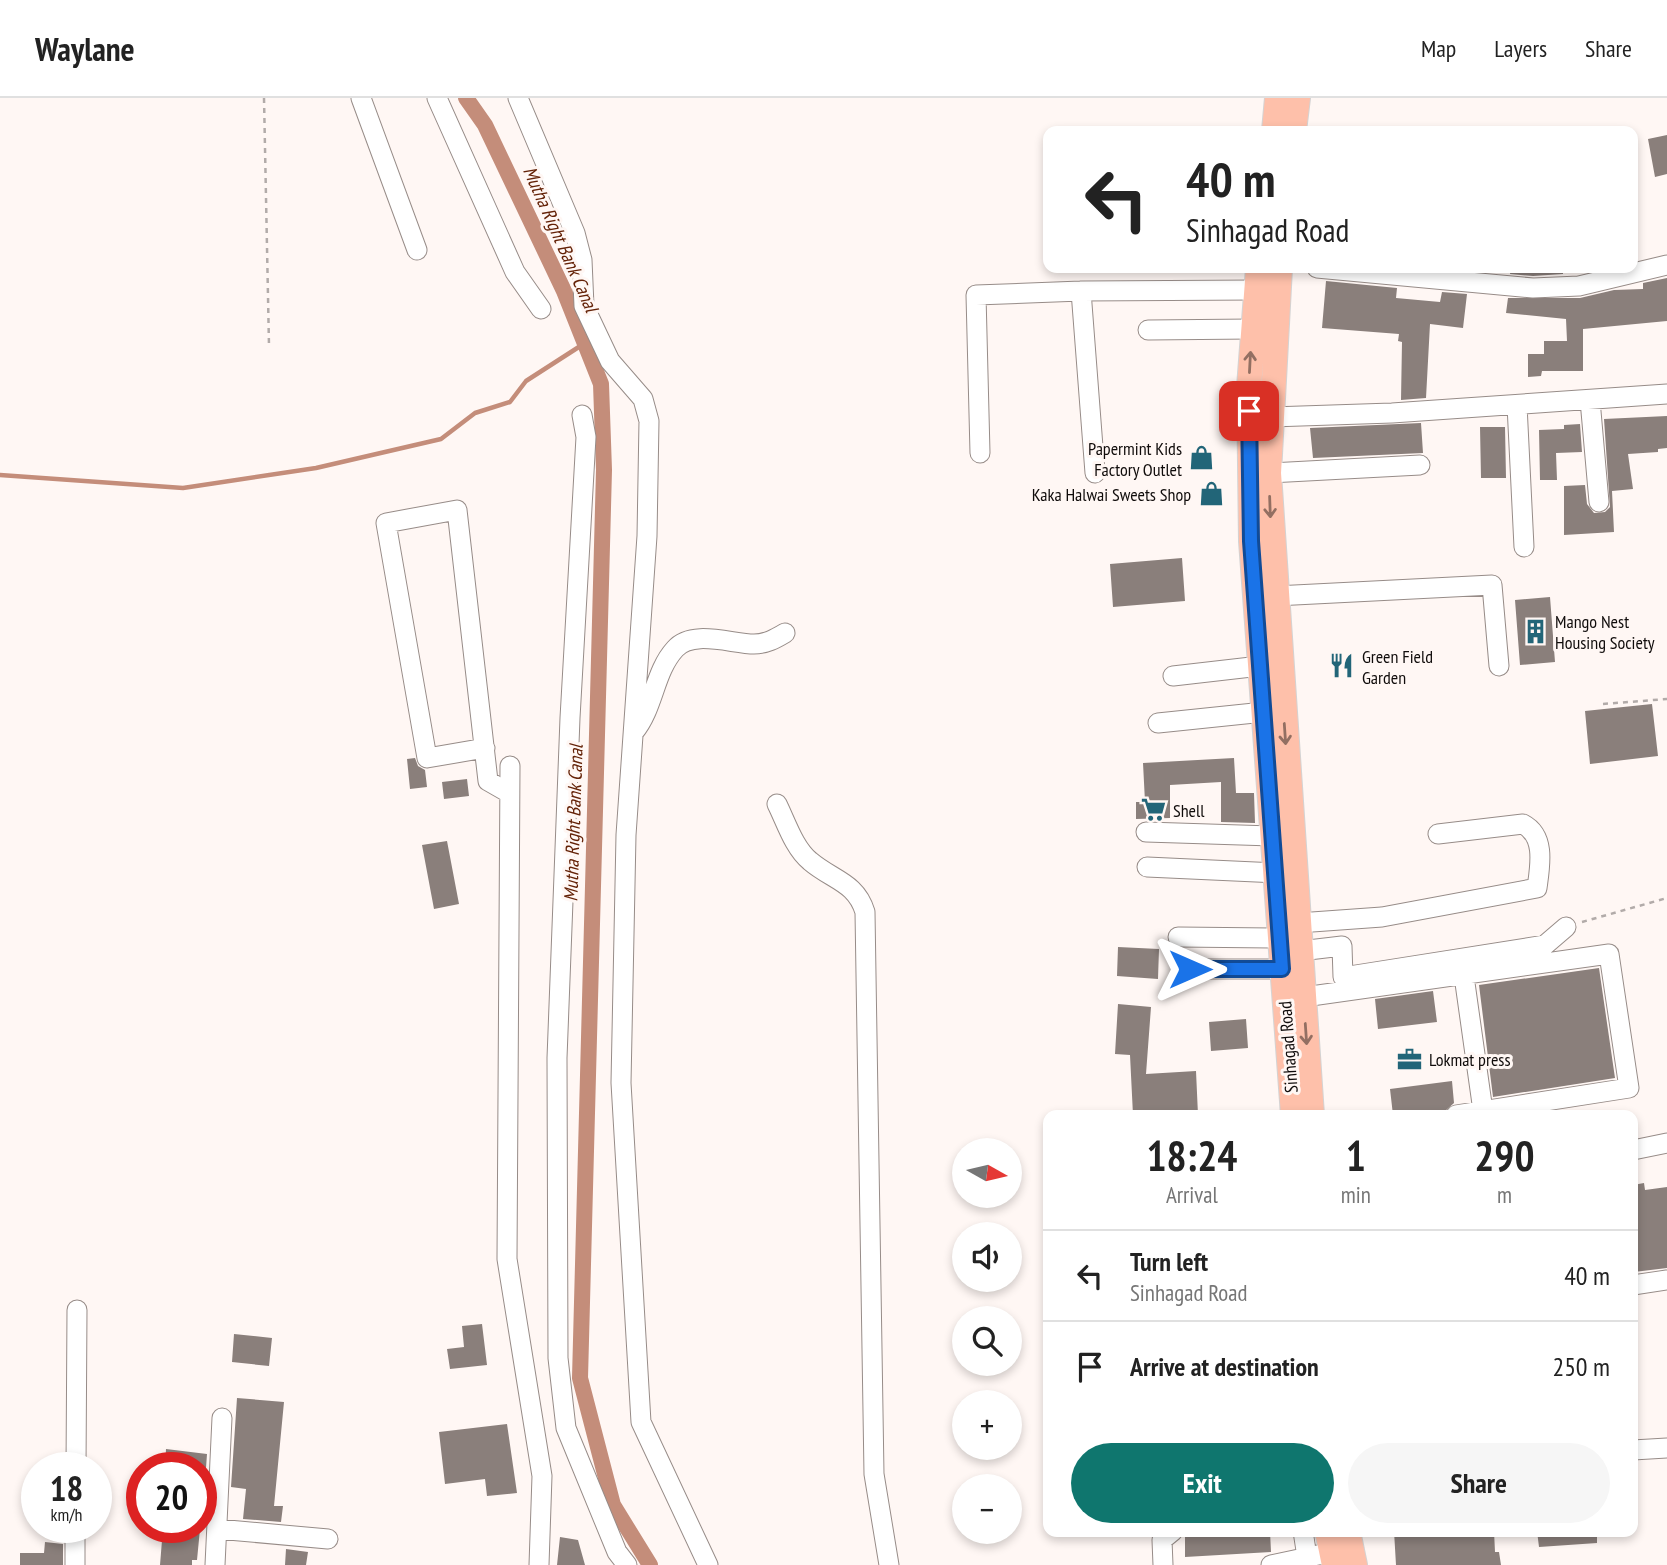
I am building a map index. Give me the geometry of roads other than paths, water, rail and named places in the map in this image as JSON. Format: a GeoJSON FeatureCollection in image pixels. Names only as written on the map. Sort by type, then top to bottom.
{"type":"FeatureCollection","features":[{"type":"Feature","properties":{"kind":"main road"},"geometry":{"type":"LineString","coordinates":[[1274,126],[1277,98]]}},
{"type":"Feature","properties":{"kind":"main road"},"geometry":{"type":"LineString","coordinates":[[1295,126],[1298,98]]}},
{"type":"Feature","properties":{"kind":"main road","name":"Sinhagad Road"},"geometry":{"type":"LineString","coordinates":[[1280,273],[1269,473],[1261,541],[1260,666],[1275,873],[1288,947],[1304,997],[1312,1110]]}},
{"type":"Feature","properties":{"kind":"main road","name":"Sinhagad Road"},"geometry":{"type":"LineString","coordinates":[[1257,279],[1252,329],[1248,458],[1261,541],[1275,596],[1293,1110]]}},
{"type":"Feature","properties":{"kind":"main road"},"geometry":{"type":"LineString","coordinates":[[1349,1537],[1355,1565]]}},
{"type":"Feature","properties":{"kind":"street"},"geometry":{"type":"LineString","coordinates":[[361,98],[417,250]]}},
{"type":"Feature","properties":{"kind":"street"},"geometry":{"type":"LineString","coordinates":[[437,98],[515,272],[541,309]]}},
{"type":"Feature","properties":{"kind":"street"},"geometry":{"type":"LineString","coordinates":[[518,98],[575,233],[582,260],[584,306],[610,361],[643,399],[649,421],[647,536],[631,736],[621,1083],[641,1422],[708,1565]]}},
{"type":"Feature","properties":{"kind":"street"},"geometry":{"type":"LineString","coordinates":[[1638,272],[1667,265]]}},
{"type":"Feature","properties":{"kind":"street"},"geometry":{"type":"LineString","coordinates":[[1372,273],[1533,288],[1579,286],[1633,273]]}},
{"type":"Feature","properties":{"kind":"street"},"geometry":{"type":"LineString","coordinates":[[980,453],[976,295],[1257,279]]}},
{"type":"Feature","properties":{"kind":"street"},"geometry":{"type":"LineString","coordinates":[[1081,291],[1095,473]]}},
{"type":"Feature","properties":{"kind":"street"},"geometry":{"type":"LineString","coordinates":[[1147,330],[1252,329]]}},
{"type":"Feature","properties":{"kind":"street"},"geometry":{"type":"LineString","coordinates":[[1271,416],[1517,405],[1667,394]]}},
{"type":"Feature","properties":{"kind":"street"},"geometry":{"type":"LineString","coordinates":[[1590,400],[1599,502]]}},
{"type":"Feature","properties":{"kind":"street"},"geometry":{"type":"LineString","coordinates":[[1517,405],[1524,547]]}},
{"type":"Feature","properties":{"kind":"street"},"geometry":{"type":"LineString","coordinates":[[582,415],[586,436],[570,718],[557,1058],[558,1358],[566,1428],[617,1552],[627,1565]]}},
{"type":"Feature","properties":{"kind":"street"},"geometry":{"type":"LineString","coordinates":[[1269,473],[1420,465]]}},
{"type":"Feature","properties":{"kind":"street"},"geometry":{"type":"LineString","coordinates":[[484,742],[427,758],[386,523],[457,510],[484,742],[488,781],[509,793]]}},
{"type":"Feature","properties":{"kind":"street"},"geometry":{"type":"LineString","coordinates":[[1275,596],[1492,585],[1499,666]]}},
{"type":"Feature","properties":{"kind":"street"},"geometry":{"type":"LineString","coordinates":[[631,736],[643,721],[665,663],[675,648],[683,642],[703,640],[754,644],[785,634]]}},
{"type":"Feature","properties":{"kind":"street"},"geometry":{"type":"LineString","coordinates":[[1173,676],[1260,666]]}},
{"type":"Feature","properties":{"kind":"street"},"geometry":{"type":"LineString","coordinates":[[1158,723],[1264,712]]}},
{"type":"Feature","properties":{"kind":"street"},"geometry":{"type":"LineString","coordinates":[[440,744],[484,742]]}},
{"type":"Feature","properties":{"kind":"street"},"geometry":{"type":"LineString","coordinates":[[510,766],[507,1259],[542,1476],[539,1565]]}},
{"type":"Feature","properties":{"kind":"street"},"geometry":{"type":"LineString","coordinates":[[777,803],[801,851],[810,862],[851,886],[861,898],[865,912],[874,1474],[889,1565]]}},
{"type":"Feature","properties":{"kind":"street"},"geometry":{"type":"LineString","coordinates":[[1190,969],[1288,947],[1382,916],[1537,888],[1540,864],[1538,841],[1533,829],[1523,824],[1438,834]]}},
{"type":"Feature","properties":{"kind":"street"},"geometry":{"type":"LineString","coordinates":[[1146,832],[1272,836]]}},
{"type":"Feature","properties":{"kind":"street"},"geometry":{"type":"LineString","coordinates":[[1147,867],[1275,873]]}},
{"type":"Feature","properties":{"kind":"street"},"geometry":{"type":"LineString","coordinates":[[1178,937],[1288,947],[1342,946],[1343,977],[1545,945],[1566,927]]}},
{"type":"Feature","properties":{"kind":"street"},"geometry":{"type":"LineString","coordinates":[[1304,997],[1609,954],[1629,1088],[1489,1110]]}},
{"type":"Feature","properties":{"kind":"street"},"geometry":{"type":"LineString","coordinates":[[1464,976],[1483,1110]]}},
{"type":"Feature","properties":{"kind":"street"},"geometry":{"type":"LineString","coordinates":[[1638,1150],[1665,1147]]}},
{"type":"Feature","properties":{"kind":"street"},"geometry":{"type":"LineString","coordinates":[[1638,1284],[1667,1279]]}},
{"type":"Feature","properties":{"kind":"street"},"geometry":{"type":"LineString","coordinates":[[76,1310],[76,1452]]}},
{"type":"Feature","properties":{"kind":"street"},"geometry":{"type":"LineString","coordinates":[[222,1418],[217,1529],[328,1539]]}},
{"type":"Feature","properties":{"kind":"street"},"geometry":{"type":"LineString","coordinates":[[1638,1450],[1667,1448]]}},
{"type":"Feature","properties":{"kind":"street"},"geometry":{"type":"LineString","coordinates":[[1163,1565],[1162,1540],[1166,1537]]}},
{"type":"Feature","properties":{"kind":"street"},"geometry":{"type":"LineString","coordinates":[[1304,1537],[1307,1557]]}},
{"type":"Feature","properties":{"kind":"street"},"geometry":{"type":"LineString","coordinates":[[75,1543],[75,1565]]}},
{"type":"Feature","properties":{"kind":"street"},"geometry":{"type":"LineString","coordinates":[[215,1565],[216,1543]]}},
{"type":"Feature","properties":{"kind":"street"},"geometry":{"type":"LineString","coordinates":[[1271,1565],[1331,1550]]}},
{"type":"Feature","properties":{"kind":"waterway","name":"Mutha Right Bank Canal"},"geometry":{"type":"LineString","coordinates":[[466,98],[485,125],[564,291],[601,384],[604,470],[580,1378],[613,1505],[650,1565]]}},
{"type":"Feature","properties":{"kind":"waterway"},"geometry":{"type":"LineString","coordinates":[[0,475],[183,488],[316,468],[441,439],[475,413],[510,402],[526,381],[585,343]]}},
{"type":"Feature","properties":{"kind":"place","name":"Papermint Kids Factory Outlet"},"geometry":{"type":"Point","coordinates":[1202,458]}},
{"type":"Feature","properties":{"kind":"place","name":"Kaka Halwai Sweets Shop"},"geometry":{"type":"Point","coordinates":[1211,494]}},
{"type":"Feature","properties":{"kind":"place","name":"Mango Nest Housing Society"},"geometry":{"type":"Point","coordinates":[1535,631]}},
{"type":"Feature","properties":{"kind":"place","name":"Green Field Garden"},"geometry":{"type":"Point","coordinates":[1342,666]}},
{"type":"Feature","properties":{"kind":"place","name":"Shell"},"geometry":{"type":"Point","coordinates":[1153,810]}},
{"type":"Feature","properties":{"kind":"place","name":"Lokmat press"},"geometry":{"type":"Point","coordinates":[1409,1059]}}]}
